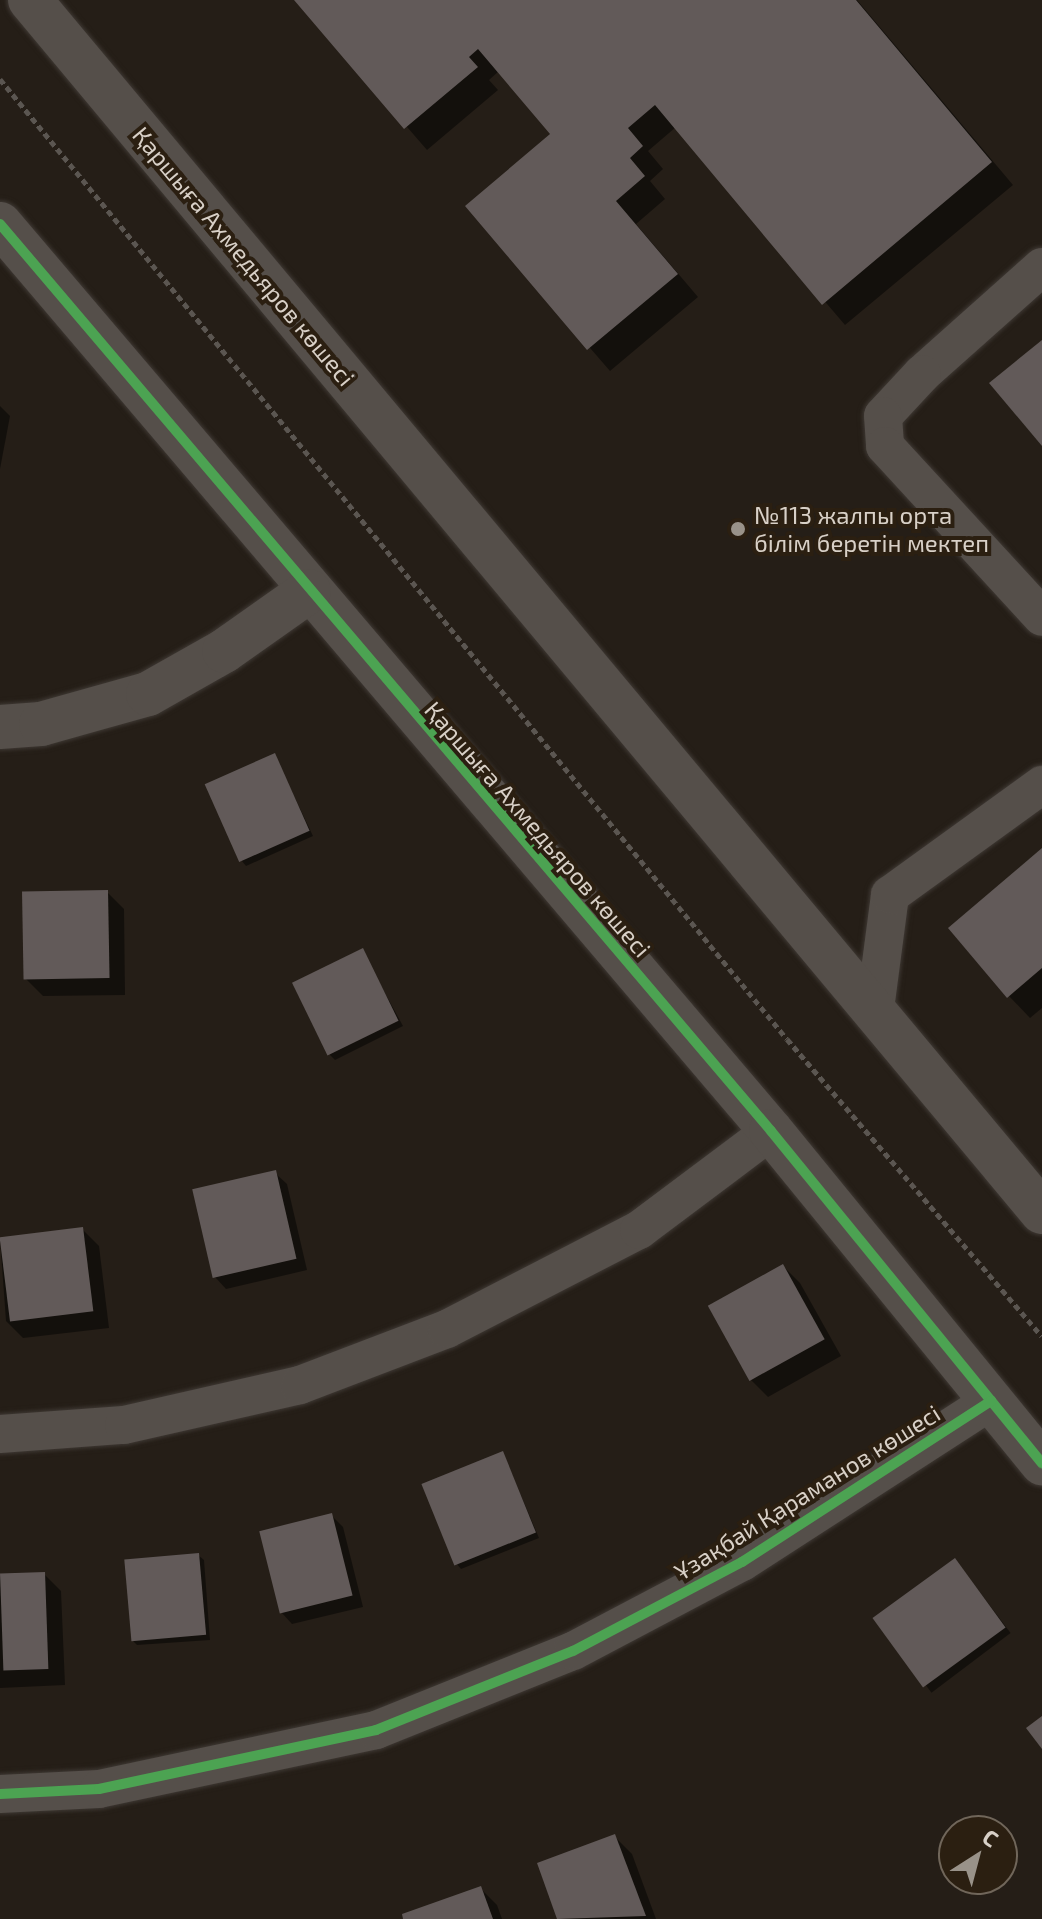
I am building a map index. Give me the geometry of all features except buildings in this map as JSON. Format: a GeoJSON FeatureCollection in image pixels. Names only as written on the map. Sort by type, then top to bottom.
{"type":"FeatureCollection","features":[{"type":"Feature","properties":{"kind":"street","name":"Қаршыға Ахмедьяров көшесі"},"geometry":{"type":"LineString","coordinates":[[30,0],[1042,1212]]}},
{"type":"Feature","properties":{"kind":"street","name":"Қаршыға Ахмедьяров көшесі"},"geometry":{"type":"LineString","coordinates":[[0,224],[771,1131],[1042,1463]]}},
{"type":"Feature","properties":{"kind":"street"},"geometry":{"type":"LineString","coordinates":[[1042,267],[922,374],[883,416],[885,446],[1042,617]]}},
{"type":"Feature","properties":{"kind":"street"},"geometry":{"type":"LineString","coordinates":[[0,727],[41,724],[148,694],[224,651],[309,591]]}},
{"type":"Feature","properties":{"kind":"street"},"geometry":{"type":"LineString","coordinates":[[875,1009],[890,895],[1042,785]]}},
{"type":"Feature","properties":{"kind":"street"},"geometry":{"type":"LineString","coordinates":[[0,1434],[124,1425],[300,1385],[447,1329],[639,1230],[771,1131]]}},
{"type":"Feature","properties":{"kind":"street","name":"Ұзақбай Қараманов көшесі"},"geometry":{"type":"LineString","coordinates":[[0,1794],[99,1789],[376,1730],[573,1651],[742,1562],[991,1401]]}},
{"type":"Feature","properties":{"kind":"path"},"geometry":{"type":"LineString","coordinates":[[0,79],[787,1039],[1042,1336]]}},
{"type":"Feature","properties":{"kind":"cycle path"},"geometry":{"type":"LineString","coordinates":[[0,224],[771,1131],[1042,1463]]}},
{"type":"Feature","properties":{"kind":"cycle path"},"geometry":{"type":"LineString","coordinates":[[0,1794],[99,1789],[376,1730],[573,1651],[742,1562],[991,1401]]}},
{"type":"Feature","properties":{"kind":"place","name":"№113 жалпы орта білім беретін мектеп"},"geometry":{"type":"Point","coordinates":[738,529]}}]}
